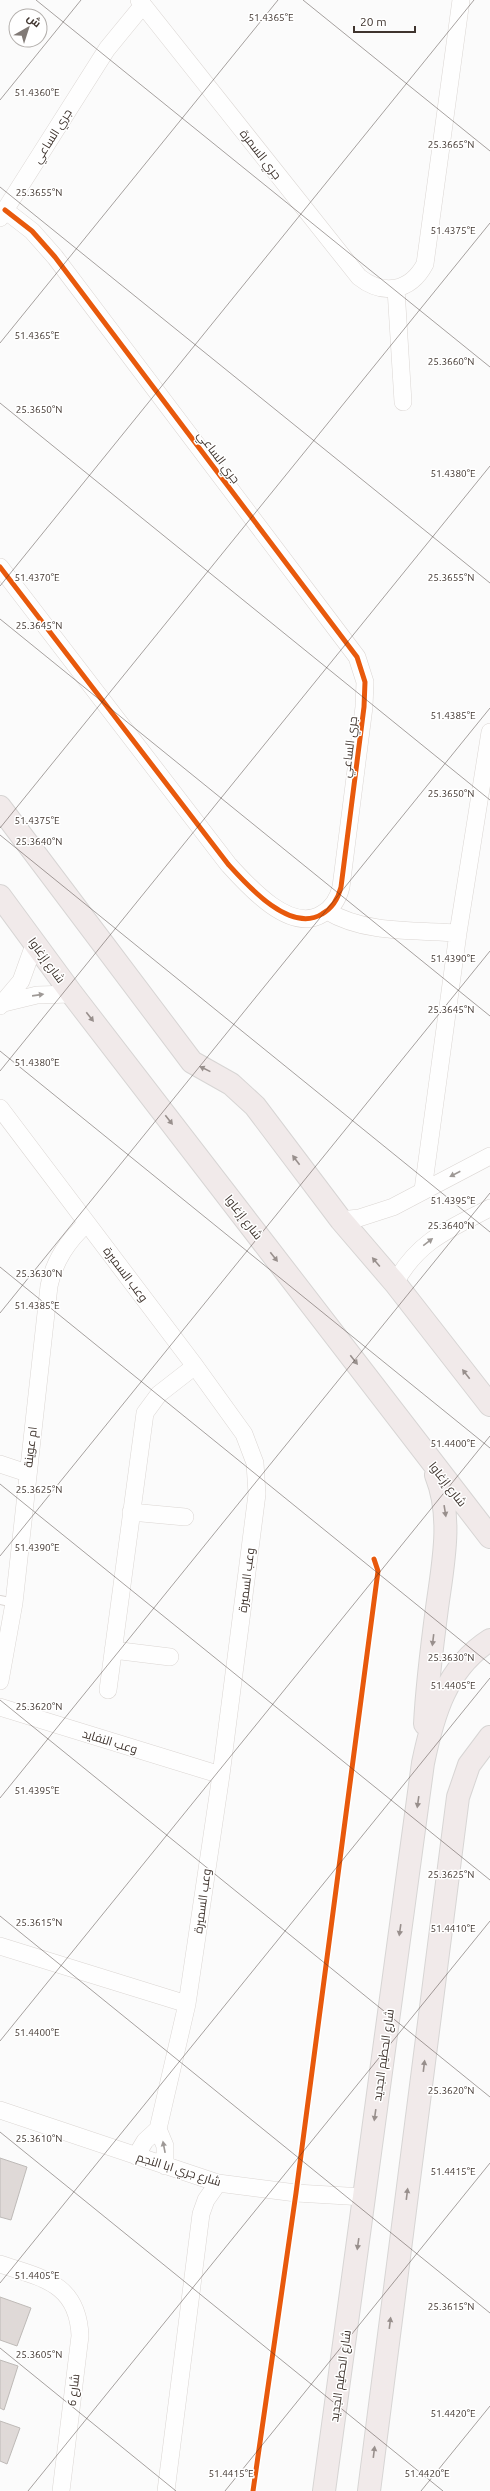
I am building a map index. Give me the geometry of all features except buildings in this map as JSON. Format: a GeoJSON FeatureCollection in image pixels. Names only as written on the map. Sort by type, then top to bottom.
{"type":"FeatureCollection","features":[{"type":"Feature","properties":{"kind":"main road"},"geometry":{"type":"LineString","coordinates":[[0,807],[192,1062],[217,1075],[244,1094],[341,1220],[395,1283],[490,1405]]}},
{"type":"Feature","properties":{"kind":"main road","name":"شارع إزغاوا"},"geometry":{"type":"LineString","coordinates":[[0,896],[72,994],[490,1537]]}},
{"type":"Feature","properties":{"kind":"main road"},"geometry":{"type":"LineString","coordinates":[[423,1763],[427,1688],[445,1542],[446,1516],[439,1484],[430,1461]]}},
{"type":"Feature","properties":{"kind":"main road","name":"شارع الحطيم الجديد"},"geometry":{"type":"LineString","coordinates":[[324,2491],[423,1763],[429,1733],[448,1682],[463,1662],[490,1640]]}},
{"type":"Feature","properties":{"kind":"main road"},"geometry":{"type":"LineString","coordinates":[[369,2491],[458,1797],[469,1765],[490,1737]]}},
{"type":"Feature","properties":{"kind":"street"},"geometry":{"type":"LineString","coordinates":[[403,402],[396,289],[414,280],[420,273],[428,254],[461,0]]}},
{"type":"Feature","properties":{"kind":"street","name":"جري السمرة"},"geometry":{"type":"LineString","coordinates":[[141,3],[359,277],[376,287],[396,289]]}},
{"type":"Feature","properties":{"kind":"street","name":"جري الساعي"},"geometry":{"type":"LineString","coordinates":[[141,3],[107,49],[3,214],[32,231],[55,257],[357,657],[364,682],[364,707],[341,888],[339,896],[327,911]]}},
{"type":"Feature","properties":{"kind":"street"},"geometry":{"type":"LineString","coordinates":[[0,567],[223,858],[241,878],[270,903],[290,916],[311,918],[327,911],[346,921],[367,927],[458,933]]}},
{"type":"Feature","properties":{"kind":"street"},"geometry":{"type":"LineString","coordinates":[[423,1190],[458,933],[490,732]]}},
{"type":"Feature","properties":{"kind":"street"},"geometry":{"type":"LineString","coordinates":[[2,1004],[21,981],[35,942]]}},
{"type":"Feature","properties":{"kind":"street"},"geometry":{"type":"LineString","coordinates":[[2,1004],[38,995],[72,994]]}},
{"type":"Feature","properties":{"kind":"street","name":"وعب السميرة"},"geometry":{"type":"LineString","coordinates":[[0,1108],[196,1366],[244,1434],[251,1448],[257,1479],[221,1775],[187,2004],[158,2129]]}},
{"type":"Feature","properties":{"kind":"street"},"geometry":{"type":"LineString","coordinates":[[341,1220],[382,1211],[490,1156]]}},
{"type":"Feature","properties":{"kind":"street"},"geometry":{"type":"LineString","coordinates":[[395,1283],[409,1261],[424,1245],[444,1232],[490,1208]]}},
{"type":"Feature","properties":{"kind":"street","name":"ام عوينة"},"geometry":{"type":"LineString","coordinates":[[0,1682],[7,1601],[27,1473],[52,1272],[62,1251],[87,1223]]}},
{"type":"Feature","properties":{"kind":"street"},"geometry":{"type":"LineString","coordinates":[[108,1690],[131,1512],[146,1413],[152,1401],[159,1394],[196,1366]]}},
{"type":"Feature","properties":{"kind":"street"},"geometry":{"type":"LineString","coordinates":[[0,1464],[27,1473]]}},
{"type":"Feature","properties":{"kind":"street"},"geometry":{"type":"LineString","coordinates":[[131,1512],[185,1517]]}},
{"type":"Feature","properties":{"kind":"street"},"geometry":{"type":"LineString","coordinates":[[113,1650],[170,1657]]}},
{"type":"Feature","properties":{"kind":"street","name":"وعب النفايد"},"geometry":{"type":"LineString","coordinates":[[0,1707],[221,1775]]}},
{"type":"Feature","properties":{"kind":"street"},"geometry":{"type":"LineString","coordinates":[[0,1946],[187,2004]]}},
{"type":"Feature","properties":{"kind":"street","name":"شارع جري ابا النجم"},"geometry":{"type":"LineString","coordinates":[[0,2110],[218,2183],[296,2193],[364,2197]]}},
{"type":"Feature","properties":{"kind":"street"},"geometry":{"type":"LineString","coordinates":[[136,2156],[145,2141],[158,2129],[165,2146],[165,2166]]}},
{"type":"Feature","properties":{"kind":"street"},"geometry":{"type":"LineString","coordinates":[[166,2491],[201,2214],[206,2200],[218,2183]]}},
{"type":"Feature","properties":{"kind":"street","name":"شارع 6"},"geometry":{"type":"LineString","coordinates":[[0,2264],[46,2279],[58,2286],[76,2308],[80,2322],[80,2336],[61,2491]]}},
{"type":"Feature","properties":{"kind":"cycle path"},"geometry":{"type":"LineString","coordinates":[[0,567],[228,864],[246,883],[270,904],[283,913],[296,918],[310,918],[322,914],[329,909],[337,899],[341,887],[364,707],[365,682],[357,657],[55,257],[32,231],[5,210]]}},
{"type":"Feature","properties":{"kind":"cycle path"},"geometry":{"type":"LineString","coordinates":[[253,2491],[296,2193],[378,1571],[374,1559]]}}]}
